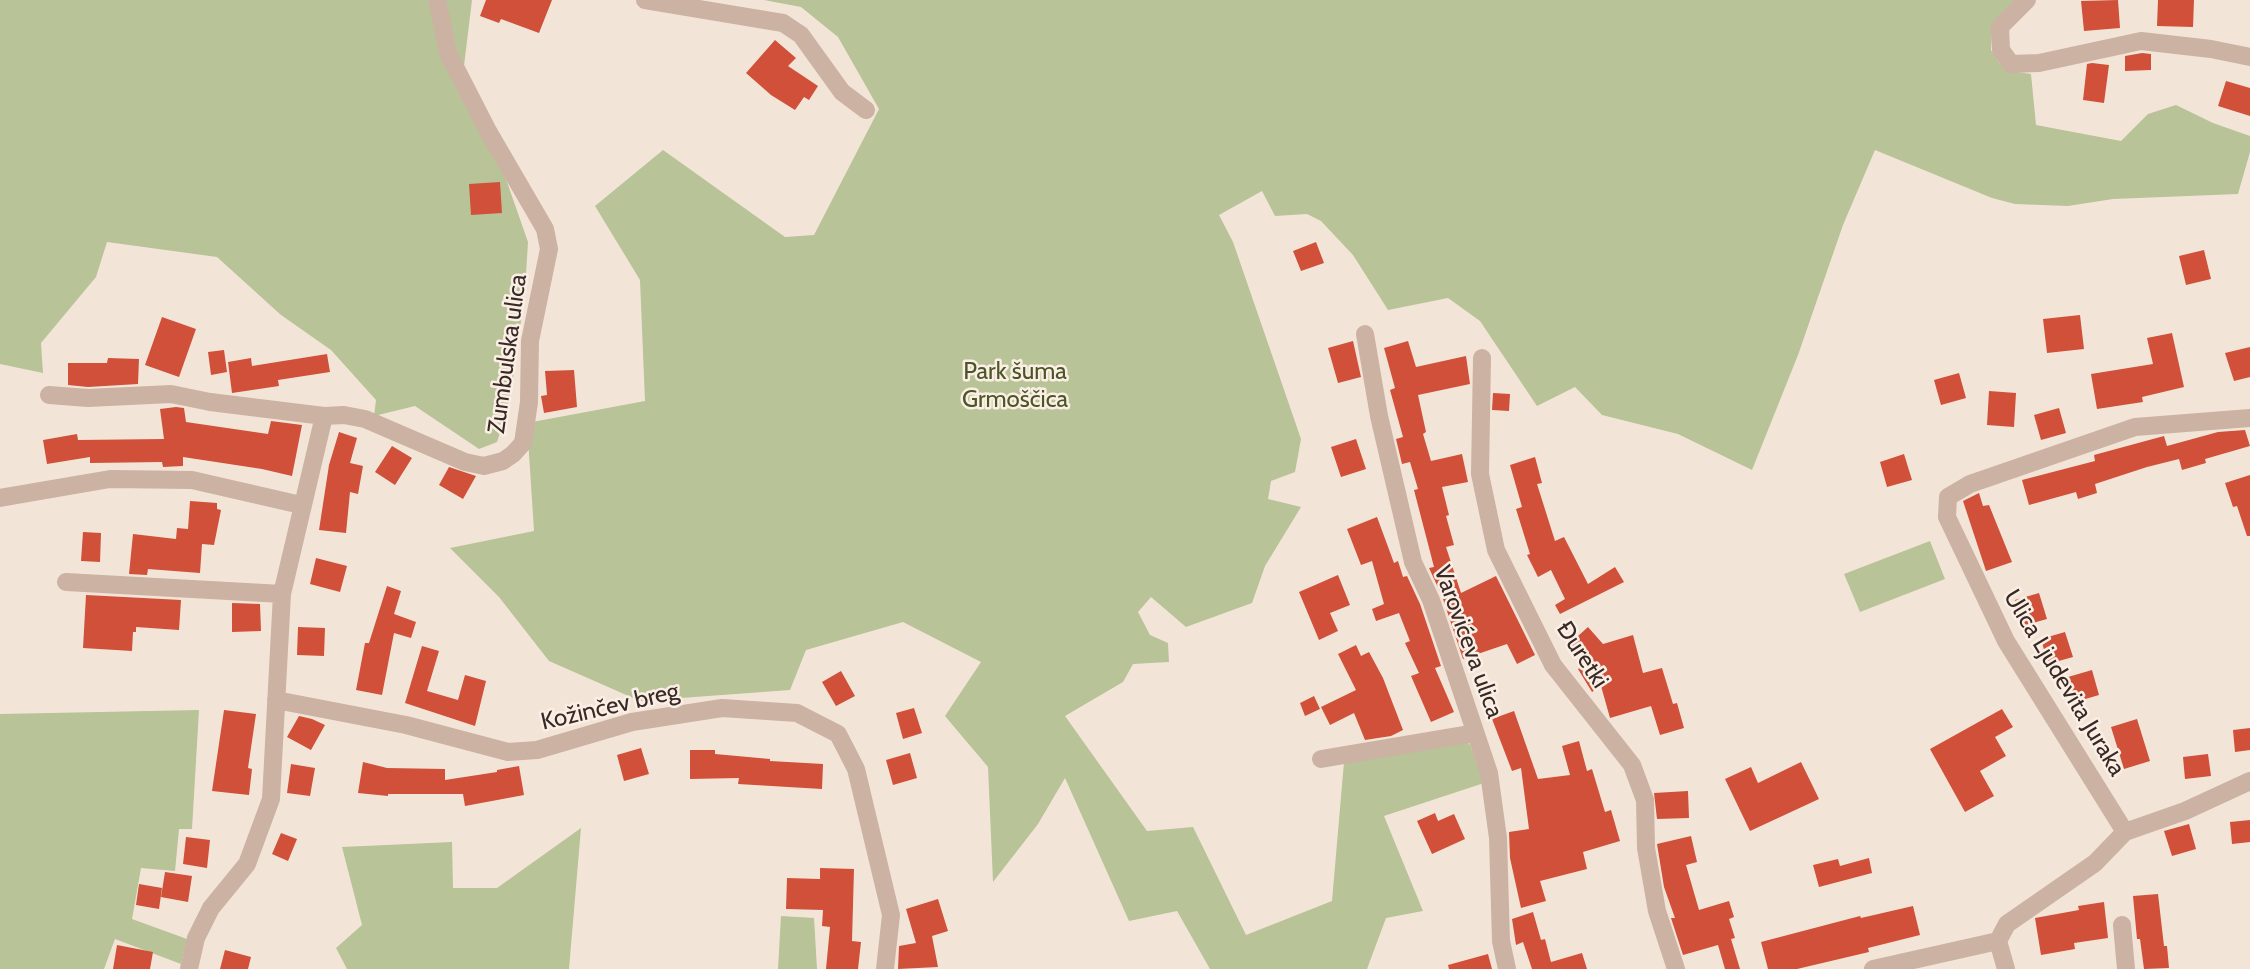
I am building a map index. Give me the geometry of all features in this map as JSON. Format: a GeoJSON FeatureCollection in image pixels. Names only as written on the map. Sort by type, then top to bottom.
{"type":"FeatureCollection","features":[{"type":"Feature","properties":{"kind":"street","name":"Zumbulska ulica"},"geometry":{"type":"LineString","coordinates":[[49,395],[88,398],[171,394],[210,402],[324,416],[344,415],[365,419],[465,462],[484,466],[503,461],[523,443],[529,402],[530,341],[549,249],[544,229],[488,131],[448,53],[437,0]]}},
{"type":"Feature","properties":{"kind":"street"},"geometry":{"type":"LineString","coordinates":[[645,0],[783,23],[801,35],[842,92],[866,110]]}},
{"type":"Feature","properties":{"kind":"street"},"geometry":{"type":"LineString","coordinates":[[2027,0],[2000,27],[2001,50],[2011,64],[2039,62],[2141,41],[2210,49],[2250,57]]}},
{"type":"Feature","properties":{"kind":"street","name":"Varovićeva ulica"},"geometry":{"type":"LineString","coordinates":[[1365,334],[1379,415],[1413,562],[1431,600],[1489,773],[1497,838],[1501,941],[1507,969]]}},
{"type":"Feature","properties":{"kind":"street","name":"Đuretki"},"geometry":{"type":"LineString","coordinates":[[1482,358],[1480,474],[1496,550],[1553,665],[1632,765],[1645,800],[1646,848],[1657,911],[1676,969]]}},
{"type":"Feature","properties":{"kind":"street"},"geometry":{"type":"LineString","coordinates":[[189,969],[196,938],[211,908],[247,864],[271,799],[282,594],[324,416]]}},
{"type":"Feature","properties":{"kind":"street","name":"Ulica Ljudevita Juraka"},"geometry":{"type":"LineString","coordinates":[[2125,832],[2006,641],[1947,517],[1948,497],[1970,484],[2135,427],[2250,418]]}},
{"type":"Feature","properties":{"kind":"street"},"geometry":{"type":"LineString","coordinates":[[0,498],[110,478],[192,480],[301,505]]}},
{"type":"Feature","properties":{"kind":"street"},"geometry":{"type":"LineString","coordinates":[[66,582],[282,594]]}},
{"type":"Feature","properties":{"kind":"street","name":"Kožinčev breg"},"geometry":{"type":"LineString","coordinates":[[276,700],[406,725],[508,752],[537,750],[632,722],[722,708],[797,713],[838,734],[856,769],[891,915],[885,969]]}},
{"type":"Feature","properties":{"kind":"street"},"geometry":{"type":"LineString","coordinates":[[1321,759],[1475,733]]}},
{"type":"Feature","properties":{"kind":"street"},"geometry":{"type":"LineString","coordinates":[[2006,969],[1998,941],[2007,925],[2095,863],[2125,832],[2185,811],[2250,781]]}},
{"type":"Feature","properties":{"kind":"street"},"geometry":{"type":"LineString","coordinates":[[2122,925],[2126,969]]}},
{"type":"Feature","properties":{"kind":"street"},"geometry":{"type":"LineString","coordinates":[[1873,969],[1998,941]]}},
{"type":"Feature","properties":{"kind":"green space"},"geometry":{"type":"Polygon","coordinates":[[[0,0],[472,0],[463,74],[528,242],[515,367],[507,410],[497,442],[479,449],[415,406],[374,416],[376,400],[331,350],[281,315],[217,257],[107,242],[96,277],[41,343],[43,373],[0,364],[0,0]]]}},
{"type":"Feature","properties":{"kind":"green space","name":"Park šuma Grmoščica"},"geometry":{"type":"Polygon","coordinates":[[[764,0],[2019,0],[1992,34],[1991,50],[1999,63],[2009,71],[2031,74],[2036,125],[2121,141],[2148,114],[2176,105],[2213,123],[2250,136],[2250,152],[2238,194],[2113,199],[2068,206],[2015,204],[1992,198],[1875,150],[1843,225],[1798,355],[1752,470],[1678,434],[1602,415],[1575,387],[1537,406],[1480,321],[1448,298],[1388,310],[1353,255],[1321,221],[1307,214],[1275,216],[1262,191],[1219,215],[1233,242],[1301,439],[1295,472],[1271,481],[1268,499],[1301,507],[1265,566],[1252,603],[1186,627],[1151,597],[1138,612],[1150,635],[1168,643],[1169,662],[1133,664],[1123,682],[1065,716],[1147,831],[1193,827],[1246,935],[1332,901],[1344,762],[1465,739],[1470,745],[1484,783],[1384,816],[1423,911],[1386,918],[1367,969],[1210,969],[1177,911],[1129,921],[1065,778],[1038,824],[993,882],[988,767],[945,716],[981,662],[903,622],[806,650],[790,690],[640,701],[549,661],[499,597],[450,548],[534,531],[527,423],[645,401],[640,280],[595,206],[663,150],[785,237],[814,235],[879,109],[838,37],[801,7],[764,0]]]}},
{"type":"Feature","properties":{"kind":"green space"},"geometry":{"type":"Polygon","coordinates":[[[1930,541],[1945,579],[1860,612],[1844,574],[1930,541]]]}},
{"type":"Feature","properties":{"kind":"green space"},"geometry":{"type":"Polygon","coordinates":[[[199,710],[192,829],[179,829],[175,871],[141,868],[132,919],[187,939],[181,964],[115,939],[104,969],[0,969],[0,714],[199,710]]]}},
{"type":"Feature","properties":{"kind":"green space"},"geometry":{"type":"Polygon","coordinates":[[[581,828],[569,969],[347,969],[336,948],[362,925],[342,847],[452,842],[453,888],[497,888],[581,828]]]}},
{"type":"Feature","properties":{"kind":"green space"},"geometry":{"type":"Polygon","coordinates":[[[781,916],[814,918],[817,969],[778,969],[781,916]]]}},
{"type":"Feature","properties":{"kind":"building"},"geometry":{"type":"Polygon","coordinates":[[[486,0],[552,0],[539,33],[501,19],[499,23],[480,16],[486,0]]]}},
{"type":"Feature","properties":{"kind":"building"},"geometry":{"type":"Polygon","coordinates":[[[2118,0],[2120,28],[2084,31],[2081,1],[2118,0]]]}},
{"type":"Feature","properties":{"kind":"building"},"geometry":{"type":"Polygon","coordinates":[[[2158,0],[2194,0],[2193,27],[2157,26],[2158,0]]]}},
{"type":"Feature","properties":{"kind":"building"},"geometry":{"type":"Polygon","coordinates":[[[775,40],[796,58],[788,66],[818,86],[809,100],[804,97],[795,110],[771,95],[746,73],[775,40]]]}},
{"type":"Feature","properties":{"kind":"building"},"geometry":{"type":"Polygon","coordinates":[[[2151,54],[2151,70],[2125,71],[2125,56],[2151,54]]]}},
{"type":"Feature","properties":{"kind":"building"},"geometry":{"type":"Polygon","coordinates":[[[2087,64],[2109,65],[2104,103],[2083,100],[2087,64]]]}},
{"type":"Feature","properties":{"kind":"building"},"geometry":{"type":"Polygon","coordinates":[[[2226,81],[2250,88],[2250,116],[2218,106],[2226,81]]]}},
{"type":"Feature","properties":{"kind":"building"},"geometry":{"type":"Polygon","coordinates":[[[500,182],[502,213],[471,215],[469,184],[500,182]]]}},
{"type":"Feature","properties":{"kind":"building"},"geometry":{"type":"Polygon","coordinates":[[[1316,242],[1324,263],[1301,271],[1293,251],[1316,242]]]}},
{"type":"Feature","properties":{"kind":"building"},"geometry":{"type":"Polygon","coordinates":[[[2204,250],[2211,279],[2186,285],[2179,256],[2204,250]]]}},
{"type":"Feature","properties":{"kind":"building"},"geometry":{"type":"Polygon","coordinates":[[[2080,315],[2084,349],[2047,353],[2043,319],[2080,315]]]}},
{"type":"Feature","properties":{"kind":"building"},"geometry":{"type":"Polygon","coordinates":[[[162,317],[196,329],[179,377],[145,365],[162,317]]]}},
{"type":"Feature","properties":{"kind":"building"},"geometry":{"type":"Polygon","coordinates":[[[2172,333],[2184,387],[2142,397],[2143,402],[2097,409],[2091,374],[2153,364],[2147,338],[2172,333]]]}},
{"type":"Feature","properties":{"kind":"building"},"geometry":{"type":"Polygon","coordinates":[[[1353,341],[1361,377],[1338,383],[1328,348],[1353,341]]]}},
{"type":"Feature","properties":{"kind":"building"},"geometry":{"type":"Polygon","coordinates":[[[1408,341],[1416,367],[1466,356],[1470,384],[1418,395],[1426,432],[1423,434],[1431,461],[1462,454],[1468,482],[1442,487],[1454,545],[1446,547],[1461,593],[1496,576],[1535,655],[1517,664],[1507,644],[1463,659],[1442,596],[1429,568],[1434,567],[1414,490],[1418,489],[1410,462],[1402,464],[1396,439],[1403,437],[1390,390],[1395,388],[1384,348],[1408,341]]]}},
{"type":"Feature","properties":{"kind":"building"},"geometry":{"type":"Polygon","coordinates":[[[2250,347],[2250,377],[2234,381],[2225,353],[2250,347]]]}},
{"type":"Feature","properties":{"kind":"building"},"geometry":{"type":"Polygon","coordinates":[[[224,350],[227,372],[211,375],[208,352],[224,350]]]}},
{"type":"Feature","properties":{"kind":"building"},"geometry":{"type":"Polygon","coordinates":[[[327,354],[330,372],[278,380],[279,386],[232,393],[228,362],[251,358],[252,366],[327,354]]]}},
{"type":"Feature","properties":{"kind":"building"},"geometry":{"type":"Polygon","coordinates":[[[108,358],[139,359],[138,384],[88,387],[68,385],[68,363],[107,363],[108,358]]]}},
{"type":"Feature","properties":{"kind":"building"},"geometry":{"type":"Polygon","coordinates":[[[574,370],[577,407],[544,413],[541,396],[547,395],[545,371],[574,370]]]}},
{"type":"Feature","properties":{"kind":"building"},"geometry":{"type":"Polygon","coordinates":[[[1959,373],[1966,398],[1941,405],[1934,380],[1959,373]]]}},
{"type":"Feature","properties":{"kind":"building"},"geometry":{"type":"Polygon","coordinates":[[[1989,391],[2016,393],[2014,427],[1987,425],[1989,391]]]}},
{"type":"Feature","properties":{"kind":"building"},"geometry":{"type":"Polygon","coordinates":[[[1493,393],[1510,394],[1509,411],[1492,410],[1493,393]]]}},
{"type":"Feature","properties":{"kind":"building"},"geometry":{"type":"Polygon","coordinates":[[[184,408],[186,422],[268,434],[271,421],[302,425],[292,476],[183,457],[183,466],[163,467],[162,462],[90,463],[90,457],[47,464],[43,440],[77,434],[78,440],[164,439],[160,409],[184,408]]]}},
{"type":"Feature","properties":{"kind":"building"},"geometry":{"type":"Polygon","coordinates":[[[2059,408],[2066,433],[2041,440],[2034,415],[2059,408]]]}},
{"type":"Feature","properties":{"kind":"building"},"geometry":{"type":"Polygon","coordinates":[[[2245,430],[2250,446],[2205,459],[2206,463],[2182,470],[2179,459],[2095,484],[2097,493],[2078,499],[2076,492],[2029,505],[2022,480],[2095,461],[2094,455],[2164,436],[2167,446],[2218,432],[2245,430]]]}},
{"type":"Feature","properties":{"kind":"building"},"geometry":{"type":"Polygon","coordinates":[[[339,432],[357,438],[350,463],[363,466],[358,494],[350,492],[346,533],[319,530],[329,465],[339,432]]]}},
{"type":"Feature","properties":{"kind":"building"},"geometry":{"type":"Polygon","coordinates":[[[1356,439],[1366,469],[1341,477],[1331,447],[1356,439]]]}},
{"type":"Feature","properties":{"kind":"building"},"geometry":{"type":"Polygon","coordinates":[[[392,446],[412,458],[395,485],[375,472],[392,446]]]}},
{"type":"Feature","properties":{"kind":"building"},"geometry":{"type":"Polygon","coordinates":[[[1904,454],[1912,480],[1887,487],[1880,462],[1904,454]]]}},
{"type":"Feature","properties":{"kind":"building"},"geometry":{"type":"Polygon","coordinates":[[[1535,457],[1542,483],[1537,484],[1555,541],[1564,537],[1588,584],[1615,567],[1624,582],[1560,614],[1555,605],[1565,599],[1551,570],[1538,577],[1527,555],[1530,554],[1516,509],[1522,507],[1510,465],[1535,457]]]}},
{"type":"Feature","properties":{"kind":"building"},"geometry":{"type":"Polygon","coordinates":[[[449,467],[476,476],[463,499],[439,485],[449,467]]]}},
{"type":"Feature","properties":{"kind":"building"},"geometry":{"type":"Polygon","coordinates":[[[2250,475],[2250,536],[2247,536],[2237,506],[2233,507],[2225,483],[2250,475]]]}},
{"type":"Feature","properties":{"kind":"building"},"geometry":{"type":"Polygon","coordinates":[[[1979,493],[1983,506],[1989,505],[2012,562],[1986,571],[1963,501],[1979,493]]]}},
{"type":"Feature","properties":{"kind":"building"},"geometry":{"type":"Polygon","coordinates":[[[190,501],[217,503],[217,509],[221,510],[214,545],[202,544],[200,573],[148,569],[147,575],[129,574],[133,534],[176,539],[177,528],[188,529],[190,501]]]}},
{"type":"Feature","properties":{"kind":"building"},"geometry":{"type":"Polygon","coordinates":[[[1377,517],[1394,563],[1398,561],[1403,577],[1407,576],[1420,604],[1441,666],[1435,668],[1454,712],[1431,722],[1411,676],[1419,673],[1405,643],[1410,641],[1399,613],[1376,621],[1372,609],[1384,604],[1372,561],[1361,565],[1347,529],[1377,517]]]}},
{"type":"Feature","properties":{"kind":"building"},"geometry":{"type":"Polygon","coordinates":[[[83,532],[101,533],[100,562],[81,561],[83,532]]]}},
{"type":"Feature","properties":{"kind":"building"},"geometry":{"type":"Polygon","coordinates":[[[316,558],[347,566],[340,592],[310,584],[316,558]]]}},
{"type":"Feature","properties":{"kind":"building"},"geometry":{"type":"Polygon","coordinates":[[[1338,575],[1350,605],[1330,613],[1338,631],[1319,640],[1299,592],[1338,575]]]}},
{"type":"Feature","properties":{"kind":"building"},"geometry":{"type":"Polygon","coordinates":[[[387,586],[401,591],[394,614],[416,622],[411,638],[394,633],[382,695],[356,690],[365,643],[369,643],[387,586]]]}},
{"type":"Feature","properties":{"kind":"building"},"geometry":{"type":"Polygon","coordinates":[[[2039,593],[2047,619],[2022,626],[2015,600],[2039,593]]]}},
{"type":"Feature","properties":{"kind":"building"},"geometry":{"type":"Polygon","coordinates":[[[86,595],[181,600],[179,630],[136,627],[136,632],[133,632],[132,651],[83,648],[86,595]]]}},
{"type":"Feature","properties":{"kind":"building"},"geometry":{"type":"Polygon","coordinates":[[[232,603],[260,604],[261,631],[232,632],[232,603]]]}},
{"type":"Feature","properties":{"kind":"building"},"geometry":{"type":"Polygon","coordinates":[[[298,627],[325,628],[324,656],[297,655],[298,627]]]}},
{"type":"Feature","properties":{"kind":"building"},"geometry":{"type":"Polygon","coordinates":[[[1588,627],[1603,644],[1633,635],[1643,673],[1662,668],[1684,728],[1660,735],[1651,706],[1610,718],[1601,686],[1592,692],[1578,669],[1585,665],[1568,645],[1588,627]]]}},
{"type":"Feature","properties":{"kind":"building"},"geometry":{"type":"Polygon","coordinates":[[[2065,632],[2073,657],[2048,664],[2041,639],[2065,632]]]}},
{"type":"Feature","properties":{"kind":"building"},"geometry":{"type":"Polygon","coordinates":[[[1356,645],[1361,656],[1369,652],[1383,678],[1403,730],[1391,736],[1365,740],[1354,713],[1330,725],[1321,707],[1356,690],[1338,654],[1356,645]]]}},
{"type":"Feature","properties":{"kind":"building"},"geometry":{"type":"Polygon","coordinates":[[[422,646],[439,651],[427,691],[458,700],[465,675],[486,681],[475,726],[405,703],[422,646]]]}},
{"type":"Feature","properties":{"kind":"building"},"geometry":{"type":"Polygon","coordinates":[[[2092,670],[2099,695],[2075,702],[2068,677],[2092,670]]]}},
{"type":"Feature","properties":{"kind":"building"},"geometry":{"type":"Polygon","coordinates":[[[841,671],[855,696],[836,706],[822,682],[841,671]]]}},
{"type":"Feature","properties":{"kind":"building"},"geometry":{"type":"Polygon","coordinates":[[[1314,696],[1320,709],[1305,716],[1300,703],[1314,696]]]}},
{"type":"Feature","properties":{"kind":"building"},"geometry":{"type":"Polygon","coordinates":[[[914,708],[922,733],[903,739],[896,713],[914,708]]]}},
{"type":"Feature","properties":{"kind":"building"},"geometry":{"type":"Polygon","coordinates":[[[2002,709],[2013,727],[1995,737],[2006,756],[1980,771],[1994,796],[1965,812],[1930,749],[2002,709]]]}},
{"type":"Feature","properties":{"kind":"building"},"geometry":{"type":"Polygon","coordinates":[[[224,710],[256,714],[248,768],[252,769],[249,795],[212,791],[224,710]]]}},
{"type":"Feature","properties":{"kind":"building"},"geometry":{"type":"Polygon","coordinates":[[[1514,711],[1538,779],[1570,775],[1562,746],[1579,741],[1587,771],[1592,769],[1605,812],[1611,810],[1620,841],[1583,852],[1587,869],[1540,881],[1546,901],[1521,908],[1510,858],[1509,832],[1529,829],[1521,768],[1512,771],[1492,719],[1514,711]]]}},
{"type":"Feature","properties":{"kind":"building"},"geometry":{"type":"Polygon","coordinates":[[[299,716],[325,725],[311,750],[287,737],[299,716]]]}},
{"type":"Feature","properties":{"kind":"building"},"geometry":{"type":"Polygon","coordinates":[[[2137,719],[2150,761],[2124,769],[2111,727],[2137,719]]]}},
{"type":"Feature","properties":{"kind":"building"},"geometry":{"type":"Polygon","coordinates":[[[2250,728],[2250,750],[2235,752],[2233,730],[2250,728]]]}},
{"type":"Feature","properties":{"kind":"building"},"geometry":{"type":"Polygon","coordinates":[[[641,748],[649,774],[624,781],[617,755],[641,748]]]}},
{"type":"Feature","properties":{"kind":"building"},"geometry":{"type":"Polygon","coordinates":[[[690,750],[715,750],[715,754],[823,764],[822,789],[738,784],[739,778],[690,779],[690,750]]]}},
{"type":"Feature","properties":{"kind":"building"},"geometry":{"type":"Polygon","coordinates":[[[910,753],[917,778],[893,785],[886,760],[910,753]]]}},
{"type":"Feature","properties":{"kind":"building"},"geometry":{"type":"Polygon","coordinates":[[[2208,754],[2211,776],[2185,779],[2183,757],[2208,754]]]}},
{"type":"Feature","properties":{"kind":"building"},"geometry":{"type":"Polygon","coordinates":[[[363,762],[387,768],[445,769],[445,780],[519,766],[524,795],[465,806],[463,794],[388,796],[358,793],[363,762]]]}},
{"type":"Feature","properties":{"kind":"building"},"geometry":{"type":"Polygon","coordinates":[[[1801,762],[1819,799],[1750,831],[1725,779],[1751,767],[1758,783],[1801,762]]]}},
{"type":"Feature","properties":{"kind":"building"},"geometry":{"type":"Polygon","coordinates":[[[291,764],[315,768],[310,796],[287,793],[291,764]]]}},
{"type":"Feature","properties":{"kind":"building"},"geometry":{"type":"Polygon","coordinates":[[[1688,791],[1689,818],[1657,819],[1654,793],[1688,791]]]}},
{"type":"Feature","properties":{"kind":"building"},"geometry":{"type":"Polygon","coordinates":[[[1435,813],[1438,821],[1454,814],[1465,839],[1432,854],[1417,821],[1435,813]]]}},
{"type":"Feature","properties":{"kind":"building"},"geometry":{"type":"Polygon","coordinates":[[[2250,820],[2250,842],[2232,844],[2230,822],[2250,820]]]}},
{"type":"Feature","properties":{"kind":"building"},"geometry":{"type":"Polygon","coordinates":[[[2189,824],[2196,849],[2172,856],[2164,831],[2189,824]]]}},
{"type":"Feature","properties":{"kind":"building"},"geometry":{"type":"Polygon","coordinates":[[[281,833],[297,839],[288,861],[272,854],[281,833]]]}},
{"type":"Feature","properties":{"kind":"building"},"geometry":{"type":"Polygon","coordinates":[[[1691,836],[1697,862],[1686,865],[1699,910],[1729,901],[1734,917],[1729,919],[1735,938],[1731,939],[1740,969],[1725,969],[1718,945],[1683,955],[1671,918],[1675,918],[1664,887],[1657,844],[1691,836]]]}},
{"type":"Feature","properties":{"kind":"building"},"geometry":{"type":"Polygon","coordinates":[[[186,837],[210,840],[207,868],[183,864],[186,837]]]}},
{"type":"Feature","properties":{"kind":"building"},"geometry":{"type":"Polygon","coordinates":[[[1869,858],[1872,873],[1819,887],[1813,865],[1838,859],[1840,866],[1869,858]]]}},
{"type":"Feature","properties":{"kind":"building"},"geometry":{"type":"Polygon","coordinates":[[[820,868],[854,869],[852,941],[861,942],[858,969],[826,969],[830,927],[822,926],[823,910],[786,909],[787,878],[820,879],[820,868]]]}},
{"type":"Feature","properties":{"kind":"building"},"geometry":{"type":"Polygon","coordinates":[[[165,872],[192,876],[188,902],[161,897],[165,872]]]}},
{"type":"Feature","properties":{"kind":"building"},"geometry":{"type":"Polygon","coordinates":[[[139,884],[162,888],[159,909],[136,905],[139,884]]]}},
{"type":"Feature","properties":{"kind":"building"},"geometry":{"type":"Polygon","coordinates":[[[2158,894],[2169,968],[2144,969],[2140,939],[2137,939],[2133,896],[2158,894]]]}},
{"type":"Feature","properties":{"kind":"building"},"geometry":{"type":"Polygon","coordinates":[[[938,899],[948,931],[932,936],[938,967],[898,969],[899,946],[916,943],[906,909],[938,899]]]}},
{"type":"Feature","properties":{"kind":"building"},"geometry":{"type":"Polygon","coordinates":[[[2104,902],[2108,938],[2074,943],[2075,949],[2041,955],[2035,918],[2079,910],[2078,906],[2104,902]]]}},
{"type":"Feature","properties":{"kind":"building"},"geometry":{"type":"Polygon","coordinates":[[[1913,906],[1920,935],[1868,948],[1869,952],[1797,969],[1768,969],[1761,942],[1860,916],[1861,918],[1913,906]]]}},
{"type":"Feature","properties":{"kind":"building"},"geometry":{"type":"Polygon","coordinates":[[[1533,912],[1541,940],[1545,939],[1551,962],[1582,953],[1587,969],[1532,969],[1523,942],[1516,945],[1512,919],[1533,912]]]}},
{"type":"Feature","properties":{"kind":"building"},"geometry":{"type":"Polygon","coordinates":[[[117,945],[153,952],[150,969],[113,969],[117,945]]]}},
{"type":"Feature","properties":{"kind":"building"},"geometry":{"type":"Polygon","coordinates":[[[225,950],[251,957],[248,969],[220,969],[225,950]]]}},
{"type":"Feature","properties":{"kind":"building"},"geometry":{"type":"Polygon","coordinates":[[[1488,954],[1492,969],[1449,969],[1448,965],[1488,954]]]}}]}
